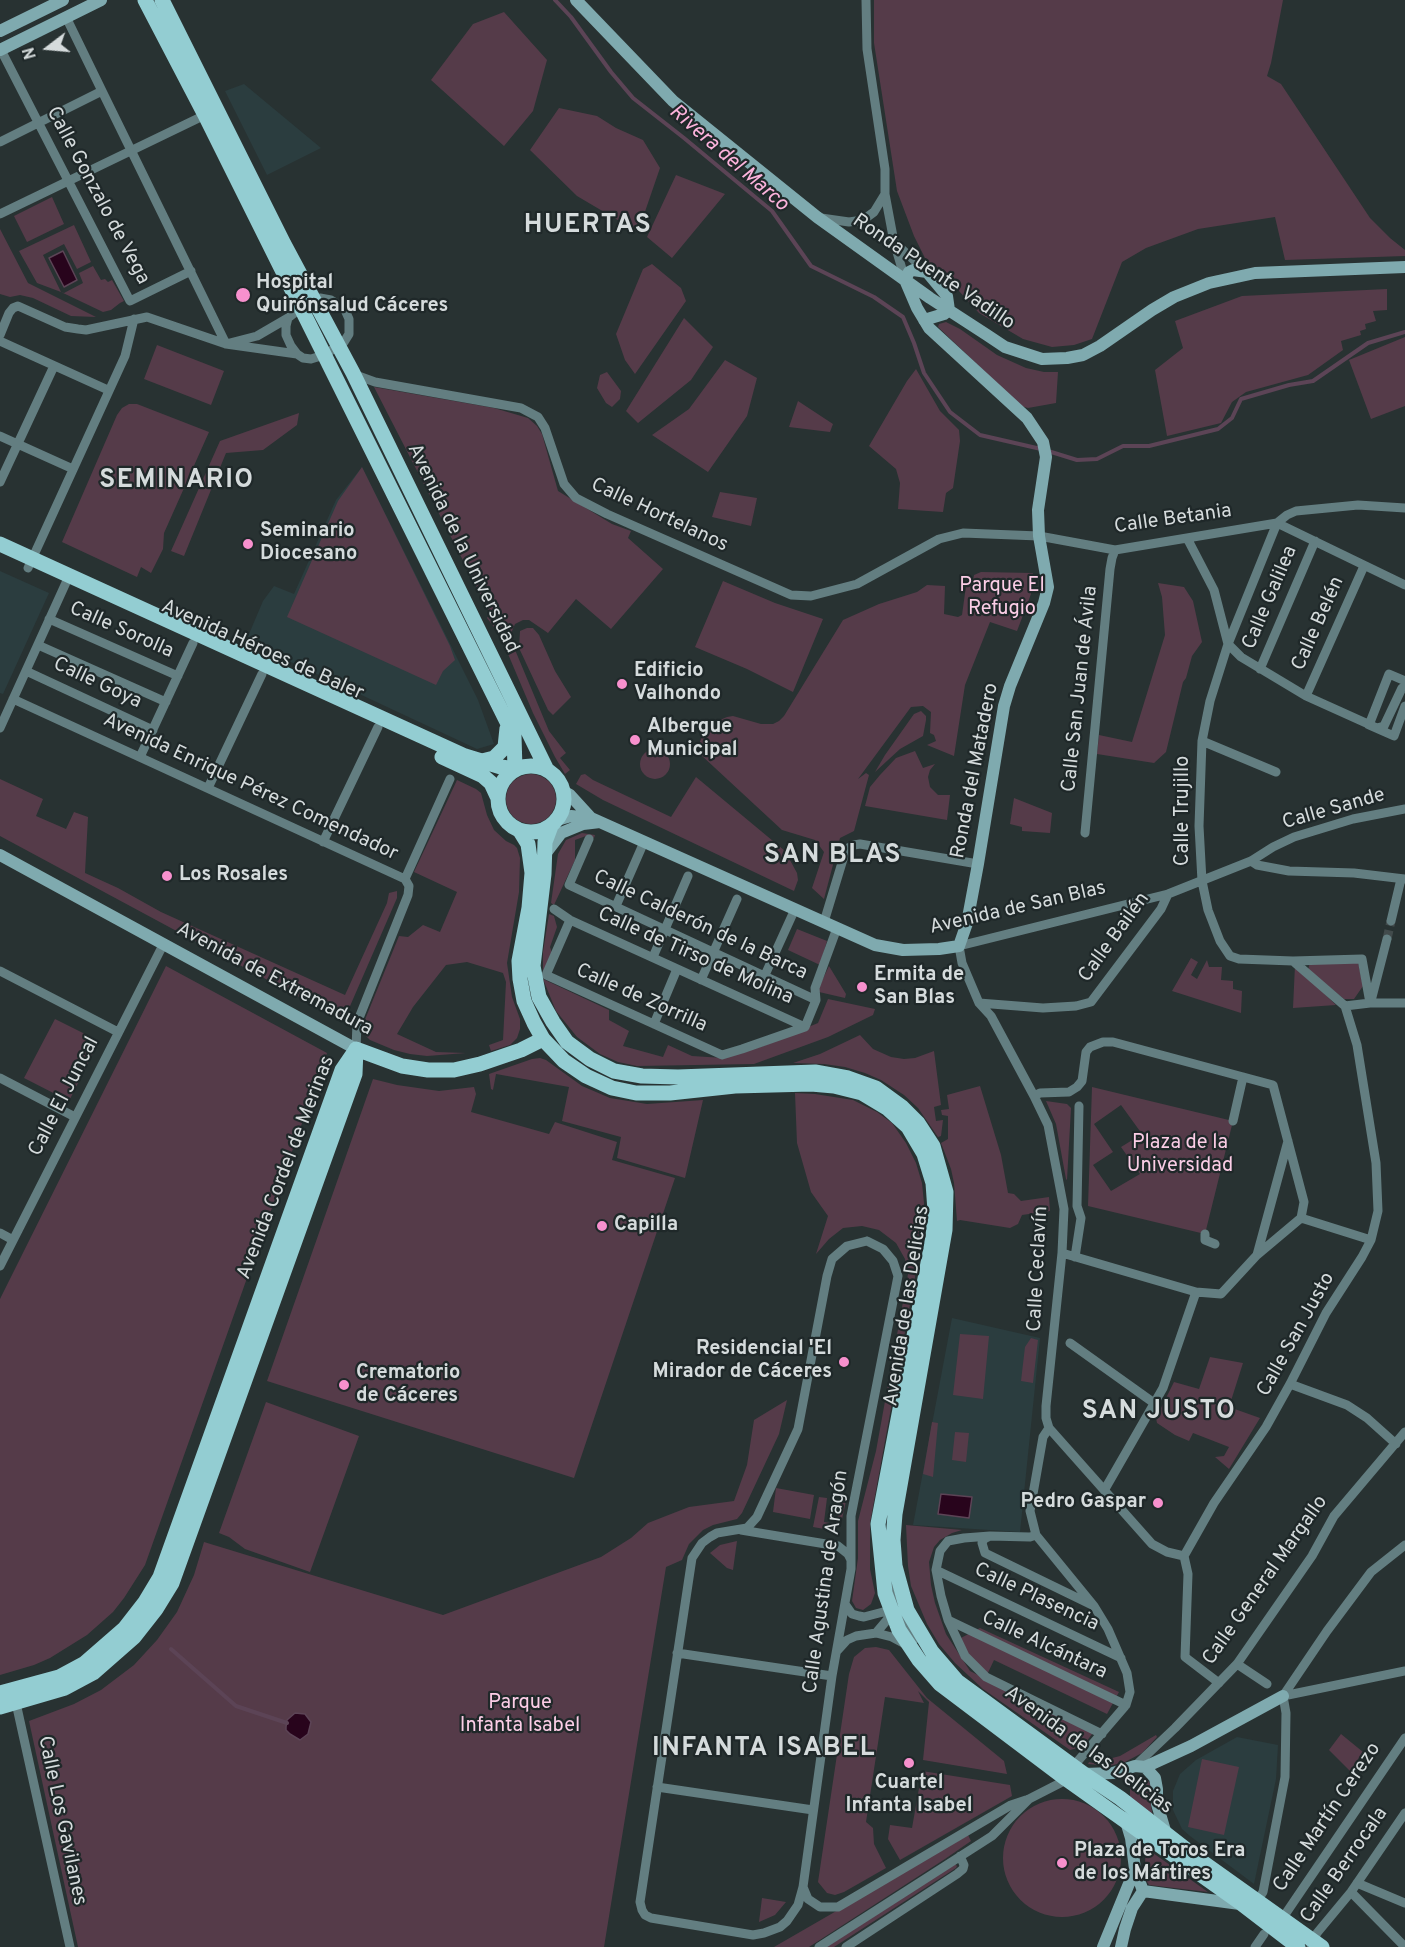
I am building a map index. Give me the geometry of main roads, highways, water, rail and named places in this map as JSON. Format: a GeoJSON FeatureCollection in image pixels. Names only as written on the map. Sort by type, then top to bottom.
{"type":"FeatureCollection","features":[{"type":"Feature","properties":{"kind":"main road","name":"Avenida de la Universidad"},"geometry":{"type":"LineString","coordinates":[[145,0],[307,304],[338,346],[353,374],[547,770]]}},
{"type":"Feature","properties":{"kind":"main road","name":"Avenida de la Universidad"},"geometry":{"type":"LineString","coordinates":[[162,0],[307,304],[324,355],[514,736],[515,769]]}},
{"type":"Feature","properties":{"kind":"main road","name":"Avenida Héroes de Baler"},"geometry":{"type":"LineString","coordinates":[[0,544],[30,563],[67,580],[465,756],[515,769]]}},
{"type":"Feature","properties":{"kind":"main road","name":"Avenida Héroes de Baler"},"geometry":{"type":"LineString","coordinates":[[0,555],[30,563]]}},
{"type":"Feature","properties":{"kind":"main road","name":"Avenida Héroes de Baler"},"geometry":{"type":"LineString","coordinates":[[67,580],[193,643],[483,776],[491,783],[497,796]]}},
{"type":"Feature","properties":{"kind":"main road"},"geometry":{"type":"LineString","coordinates":[[482,761],[494,758],[506,747],[507,722]]}},
{"type":"Feature","properties":{"kind":"main road"},"geometry":{"type":"LineString","coordinates":[[537,766],[547,770],[556,777],[563,791],[563,807],[554,823],[542,831],[531,833],[512,827],[500,813],[497,796],[500,785],[515,769],[537,766]]}},
{"type":"Feature","properties":{"kind":"main road","name":"Avenida de las Delicias"},"geometry":{"type":"LineString","coordinates":[[554,823],[545,842],[539,971],[540,997],[567,1042],[590,1059],[614,1071],[642,1076],[678,1077],[815,1072],[848,1078],[876,1088],[902,1107],[918,1123],[933,1146],[946,1192],[945,1230],[894,1522],[895,1566],[907,1611],[932,1652],[957,1681],[1074,1773]]}},
{"type":"Feature","properties":{"kind":"main road","name":"Avenida de las Delicias"},"geometry":{"type":"LineString","coordinates":[[520,831],[528,844],[532,864],[529,908],[519,961],[525,1001],[543,1039],[571,1066],[612,1088],[636,1093],[670,1093],[735,1086],[811,1084],[834,1086],[862,1093],[887,1108],[908,1127],[924,1154],[933,1184],[935,1211],[933,1237],[878,1524],[885,1593],[892,1614],[908,1645],[940,1684],[1074,1773],[1120,1798],[1166,1835],[1229,1895]]}},
{"type":"Feature","properties":{"kind":"main road"},"geometry":{"type":"LineString","coordinates":[[539,971],[532,1000],[544,1025],[543,1039],[559,1041],[584,1062],[614,1071]]}},
{"type":"Feature","properties":{"kind":"main road","name":"Avenida de Extremadura"},"geometry":{"type":"LineString","coordinates":[[357,1049],[402,1066],[428,1070],[454,1070],[480,1065],[543,1039]]}},
{"type":"Feature","properties":{"kind":"main road","name":"Avenida Cordel de Merinas"},"geometry":{"type":"LineString","coordinates":[[0,1693],[59,1677],[85,1663],[124,1629],[146,1602],[160,1577],[342,1070],[357,1049]]}},
{"type":"Feature","properties":{"kind":"main road","name":"Avenida Cordel de Merinas"},"geometry":{"type":"LineString","coordinates":[[0,1707],[65,1688],[93,1672],[134,1637],[156,1609],[172,1583],[355,1074],[357,1049]]}},
{"type":"Feature","properties":{"kind":"main road"},"geometry":{"type":"LineString","coordinates":[[1074,1773],[1126,1822],[1298,1947]]}},
{"type":"Feature","properties":{"kind":"main road"},"geometry":{"type":"LineString","coordinates":[[1229,1895],[1257,1901],[1315,1945]]}},
{"type":"Feature","properties":{"kind":"waterway","name":"Rivera del Marco"},"geometry":{"type":"LineString","coordinates":[[555,0],[571,17],[633,98],[772,211],[811,266],[874,297],[903,317],[924,373],[950,412],[980,435],[1041,449]]}},
{"type":"Feature","properties":{"kind":"waterway","name":"Rivera del Marco"},"geometry":{"type":"LineString","coordinates":[[1048,451],[1077,460],[1097,459],[1123,446],[1149,446],[1218,429],[1232,418],[1241,399],[1289,385],[1313,381],[1368,343],[1405,332]]}},
{"type":"Feature","properties":{"kind":"waterway"},"geometry":{"type":"LineString","coordinates":[[171,1649],[236,1706],[287,1723]]}},
{"type":"Feature","properties":{"kind":"tunnel"},"geometry":{"type":"LineString","coordinates":[[1387,939],[1391,921]]}},
{"type":"Feature","properties":{"kind":"place","name":"Hospital Quirónsalud Cáceres"},"geometry":{"type":"Point","coordinates":[243,295]}},
{"type":"Feature","properties":{"kind":"place","name":"Seminario Diocesano"},"geometry":{"type":"Point","coordinates":[248,544]}},
{"type":"Feature","properties":{"kind":"place","name":"Edificio Valhondo"},"geometry":{"type":"Point","coordinates":[622,684]}},
{"type":"Feature","properties":{"kind":"place","name":"Albergue Municipal"},"geometry":{"type":"Point","coordinates":[635,740]}},
{"type":"Feature","properties":{"kind":"place","name":"Los Rosales"},"geometry":{"type":"Point","coordinates":[167,876]}},
{"type":"Feature","properties":{"kind":"place","name":"Ermita de San Blas"},"geometry":{"type":"Point","coordinates":[862,987]}},
{"type":"Feature","properties":{"kind":"place","name":"Capilla"},"geometry":{"type":"Point","coordinates":[602,1226]}},
{"type":"Feature","properties":{"kind":"place","name":"Residencial 'El Mirador de Cáceres"},"geometry":{"type":"Point","coordinates":[844,1362]}},
{"type":"Feature","properties":{"kind":"place","name":"Crematorio de Cáceres"},"geometry":{"type":"Point","coordinates":[344,1385]}},
{"type":"Feature","properties":{"kind":"place","name":"Pedro Gaspar"},"geometry":{"type":"Point","coordinates":[1158,1503]}},
{"type":"Feature","properties":{"kind":"place","name":"Cuartel Infanta Isabel"},"geometry":{"type":"Point","coordinates":[909,1763]}},
{"type":"Feature","properties":{"kind":"place","name":"Plaza de Toros Era de los Mártires"},"geometry":{"type":"Point","coordinates":[1062,1863]}},
{"type":"Feature","properties":{"kind":"district","name":"HUERTAS"},"geometry":{"type":"Point","coordinates":[588,227]}},
{"type":"Feature","properties":{"kind":"district","name":"SEMINARIO"},"geometry":{"type":"Point","coordinates":[177,482]}},
{"type":"Feature","properties":{"kind":"district","name":"SAN BLAS"},"geometry":{"type":"Point","coordinates":[833,857]}},
{"type":"Feature","properties":{"kind":"district","name":"SAN JUSTO"},"geometry":{"type":"Point","coordinates":[1159,1413]}},
{"type":"Feature","properties":{"kind":"district","name":"INFANTA ISABEL"},"geometry":{"type":"Point","coordinates":[764,1750]}},
{"type":"Feature","properties":{"kind":"park label","name":"Parque El Refugio"},"geometry":{"type":"Point","coordinates":[1002,598]}},
{"type":"Feature","properties":{"kind":"park label","name":"Plaza de la Universidad"},"geometry":{"type":"Point","coordinates":[1180,1156]}},
{"type":"Feature","properties":{"kind":"park label","name":"Parque Infanta Isabel"},"geometry":{"type":"Point","coordinates":[520,1716]}}]}
